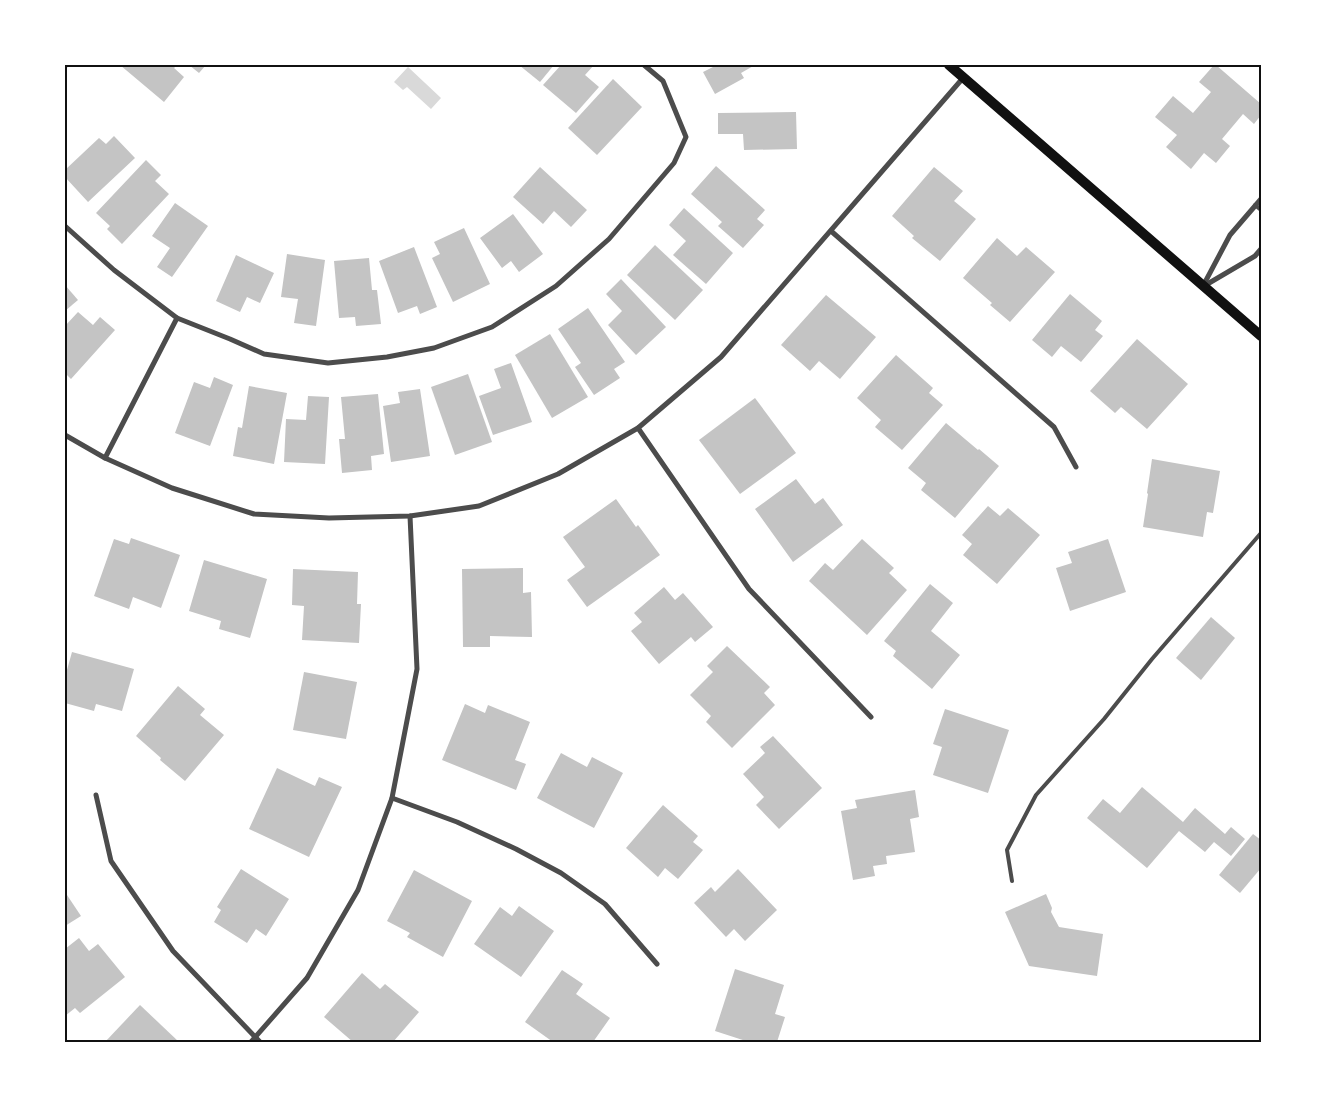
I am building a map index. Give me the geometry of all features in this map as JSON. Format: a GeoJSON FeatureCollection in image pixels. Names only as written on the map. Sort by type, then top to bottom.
{"type":"FeatureCollection","features":[{"type":"Feature","properties":{"kind":"main road"},"geometry":{"type":"LineString","coordinates":[[949,65],[1261,336]]}},
{"type":"Feature","properties":{"kind":"street"},"geometry":{"type":"LineString","coordinates":[[65,226],[114,270],[177,318],[264,354],[328,363],[387,357],[434,348],[492,327],[556,286],[608,238],[674,163],[686,137],[662,82],[644,65]]}},
{"type":"Feature","properties":{"kind":"street"},"geometry":{"type":"LineString","coordinates":[[65,435],[105,458],[172,488],[254,514],[330,518],[410,516],[479,506],[558,474],[638,428],[721,358],[963,78]]}},
{"type":"Feature","properties":{"kind":"street"},"geometry":{"type":"LineString","coordinates":[[1203,286],[1230,235],[1261,199]]}},
{"type":"Feature","properties":{"kind":"street"},"geometry":{"type":"LineString","coordinates":[[831,231],[1054,427],[1076,467]]}},
{"type":"Feature","properties":{"kind":"street"},"geometry":{"type":"LineString","coordinates":[[1203,286],[1255,256],[1261,249]]}},
{"type":"Feature","properties":{"kind":"street"},"geometry":{"type":"LineString","coordinates":[[105,458],[177,318]]}},
{"type":"Feature","properties":{"kind":"street"},"geometry":{"type":"LineString","coordinates":[[638,428],[749,590],[871,717]]}},
{"type":"Feature","properties":{"kind":"street"},"geometry":{"type":"LineString","coordinates":[[253,1040],[307,978],[358,890],[392,798],[417,669],[410,516]]}},
{"type":"Feature","properties":{"kind":"street"},"geometry":{"type":"LineString","coordinates":[[96,795],[111,861],[173,951],[253,1040],[260,1042]]}},
{"type":"Feature","properties":{"kind":"street"},"geometry":{"type":"LineString","coordinates":[[392,798],[466,826],[516,849],[560,873],[605,904],[657,964]]}},
{"type":"Feature","properties":{"kind":"lane"},"geometry":{"type":"LineString","coordinates":[[1255,205],[1261,210]]}},
{"type":"Feature","properties":{"kind":"lane"},"geometry":{"type":"LineString","coordinates":[[1012,881],[1007,850],[1036,796],[1104,719],[1152,659],[1261,533]]}},
{"type":"Feature","properties":{"kind":"shaded area"},"geometry":{"type":"Polygon","coordinates":[[[408,67],[441,98],[431,109],[407,87],[403,90],[394,82],[408,67]]]}},
{"type":"Feature","properties":{"kind":"building"},"geometry":{"type":"Polygon","coordinates":[[[120,65],[177,65],[174,68],[184,77],[164,102],[120,65]]]}},
{"type":"Feature","properties":{"kind":"building"},"geometry":{"type":"Polygon","coordinates":[[[189,65],[206,65],[199,73],[189,65]]]}},
{"type":"Feature","properties":{"kind":"building"},"geometry":{"type":"Polygon","coordinates":[[[519,65],[554,65],[540,82],[519,65]]]}},
{"type":"Feature","properties":{"kind":"building"},"geometry":{"type":"Polygon","coordinates":[[[561,65],[594,65],[585,75],[599,87],[576,113],[543,85],[561,65]]]}},
{"type":"Feature","properties":{"kind":"building"},"geometry":{"type":"Polygon","coordinates":[[[712,65],[755,65],[741,73],[744,78],[715,94],[703,72],[713,67],[712,65]]]}},
{"type":"Feature","properties":{"kind":"building"},"geometry":{"type":"Polygon","coordinates":[[[1214,65],[1261,104],[1261,115],[1254,124],[1243,114],[1222,139],[1230,146],[1216,163],[1204,153],[1191,169],[1166,147],[1177,135],[1155,117],[1173,96],[1193,113],[1211,92],[1199,82],[1214,65]]]}},
{"type":"Feature","properties":{"kind":"building"},"geometry":{"type":"Polygon","coordinates":[[[613,79],[642,107],[597,155],[568,128],[613,79]]]}},
{"type":"Feature","properties":{"kind":"building"},"geometry":{"type":"Polygon","coordinates":[[[796,112],[797,149],[744,150],[743,134],[718,134],[718,113],[796,112]]]}},
{"type":"Feature","properties":{"kind":"building"},"geometry":{"type":"Polygon","coordinates":[[[114,136],[135,158],[88,202],[65,177],[65,170],[99,138],[106,144],[114,136]]]}},
{"type":"Feature","properties":{"kind":"building"},"geometry":{"type":"Polygon","coordinates":[[[146,160],[161,175],[155,181],[169,194],[122,244],[107,229],[110,226],[96,213],[146,160]]]}},
{"type":"Feature","properties":{"kind":"building"},"geometry":{"type":"Polygon","coordinates":[[[716,166],[765,210],[757,219],[764,225],[743,248],[718,226],[722,222],[691,194],[716,166]]]}},
{"type":"Feature","properties":{"kind":"building"},"geometry":{"type":"Polygon","coordinates":[[[540,167],[587,210],[571,227],[554,211],[543,224],[513,197],[540,167]]]}},
{"type":"Feature","properties":{"kind":"building"},"geometry":{"type":"Polygon","coordinates":[[[934,167],[963,191],[954,201],[976,219],[940,261],[912,238],[914,236],[892,216],[934,167]]]}},
{"type":"Feature","properties":{"kind":"building"},"geometry":{"type":"Polygon","coordinates":[[[175,203],[208,226],[172,277],[157,267],[170,248],[152,236],[175,203]]]}},
{"type":"Feature","properties":{"kind":"building"},"geometry":{"type":"Polygon","coordinates":[[[684,208],[733,253],[706,284],[673,255],[686,241],[669,225],[684,208]]]}},
{"type":"Feature","properties":{"kind":"building"},"geometry":{"type":"Polygon","coordinates":[[[513,214],[543,254],[519,272],[511,261],[502,268],[480,238],[513,214]]]}},
{"type":"Feature","properties":{"kind":"building"},"geometry":{"type":"Polygon","coordinates":[[[464,228],[490,284],[453,302],[432,258],[440,254],[434,242],[464,228]]]}},
{"type":"Feature","properties":{"kind":"building"},"geometry":{"type":"Polygon","coordinates":[[[997,238],[1017,256],[1026,247],[1055,272],[1010,322],[990,305],[992,303],[963,278],[997,238]]]}},
{"type":"Feature","properties":{"kind":"building"},"geometry":{"type":"Polygon","coordinates":[[[655,245],[703,290],[675,320],[627,275],[655,245]]]}},
{"type":"Feature","properties":{"kind":"building"},"geometry":{"type":"Polygon","coordinates":[[[414,247],[437,307],[420,314],[417,306],[398,313],[379,261],[414,247]]]}},
{"type":"Feature","properties":{"kind":"building"},"geometry":{"type":"Polygon","coordinates":[[[287,254],[325,260],[316,326],[294,323],[298,299],[281,297],[287,254]]]}},
{"type":"Feature","properties":{"kind":"building"},"geometry":{"type":"Polygon","coordinates":[[[236,255],[274,273],[260,303],[247,297],[240,312],[216,301],[236,255]]]}},
{"type":"Feature","properties":{"kind":"building"},"geometry":{"type":"Polygon","coordinates":[[[369,258],[372,290],[377,290],[381,324],[356,326],[355,317],[339,318],[334,261],[369,258]]]}},
{"type":"Feature","properties":{"kind":"building"},"geometry":{"type":"Polygon","coordinates":[[[621,279],[666,327],[636,355],[608,325],[622,311],[606,294],[621,279]]]}},
{"type":"Feature","properties":{"kind":"building"},"geometry":{"type":"Polygon","coordinates":[[[65,285],[78,300],[65,311],[65,285]]]}},
{"type":"Feature","properties":{"kind":"building"},"geometry":{"type":"Polygon","coordinates":[[[1070,294],[1102,321],[1095,330],[1103,336],[1081,362],[1061,346],[1052,357],[1032,340],[1070,294]]]}},
{"type":"Feature","properties":{"kind":"building"},"geometry":{"type":"Polygon","coordinates":[[[826,295],[876,337],[840,379],[819,361],[810,371],[781,345],[826,295]]]}},
{"type":"Feature","properties":{"kind":"building"},"geometry":{"type":"Polygon","coordinates":[[[588,308],[625,362],[614,369],[620,378],[594,395],[575,367],[581,363],[558,329],[588,308]]]}},
{"type":"Feature","properties":{"kind":"building"},"geometry":{"type":"Polygon","coordinates":[[[78,312],[93,325],[100,317],[115,330],[71,379],[65,373],[65,326],[78,312]]]}},
{"type":"Feature","properties":{"kind":"building"},"geometry":{"type":"Polygon","coordinates":[[[550,334],[588,397],[552,418],[515,355],[550,334]]]}},
{"type":"Feature","properties":{"kind":"building"},"geometry":{"type":"Polygon","coordinates":[[[1137,339],[1188,384],[1147,429],[1121,407],[1115,413],[1090,391],[1137,339]]]}},
{"type":"Feature","properties":{"kind":"building"},"geometry":{"type":"Polygon","coordinates":[[[896,355],[933,388],[929,393],[943,405],[902,450],[875,427],[881,420],[857,398],[896,355]]]}},
{"type":"Feature","properties":{"kind":"building"},"geometry":{"type":"Polygon","coordinates":[[[511,363],[532,422],[493,435],[479,396],[501,388],[494,369],[511,363]]]}},
{"type":"Feature","properties":{"kind":"building"},"geometry":{"type":"Polygon","coordinates":[[[468,374],[492,442],[455,455],[431,387],[468,374]]]}},
{"type":"Feature","properties":{"kind":"building"},"geometry":{"type":"Polygon","coordinates":[[[214,377],[233,385],[210,446],[175,433],[194,382],[210,388],[214,377]]]}},
{"type":"Feature","properties":{"kind":"building"},"geometry":{"type":"Polygon","coordinates":[[[249,386],[287,393],[274,464],[233,456],[238,427],[242,428],[249,386]]]}},
{"type":"Feature","properties":{"kind":"building"},"geometry":{"type":"Polygon","coordinates":[[[420,389],[430,456],[391,462],[383,406],[400,403],[398,392],[420,389]]]}},
{"type":"Feature","properties":{"kind":"building"},"geometry":{"type":"Polygon","coordinates":[[[378,394],[384,454],[371,456],[372,470],[342,473],[339,439],[345,439],[341,397],[378,394]]]}},
{"type":"Feature","properties":{"kind":"building"},"geometry":{"type":"Polygon","coordinates":[[[308,396],[329,397],[325,464],[284,462],[286,419],[306,420],[308,396]]]}},
{"type":"Feature","properties":{"kind":"building"},"geometry":{"type":"Polygon","coordinates":[[[755,398],[796,453],[740,494],[699,440],[755,398]]]}},
{"type":"Feature","properties":{"kind":"building"},"geometry":{"type":"Polygon","coordinates":[[[946,423],[999,466],[955,518],[921,490],[926,483],[908,468],[946,423]]]}},
{"type":"Feature","properties":{"kind":"building"},"geometry":{"type":"Polygon","coordinates":[[[1152,459],[1220,471],[1213,513],[1207,512],[1203,537],[1143,527],[1152,459]]]}},
{"type":"Feature","properties":{"kind":"building"},"geometry":{"type":"Polygon","coordinates":[[[796,479],[815,504],[823,498],[843,525],[793,562],[755,509],[796,479]]]}},
{"type":"Feature","properties":{"kind":"building"},"geometry":{"type":"Polygon","coordinates":[[[616,499],[636,527],[638,525],[660,555],[587,607],[567,580],[585,567],[563,537],[616,499]]]}},
{"type":"Feature","properties":{"kind":"building"},"geometry":{"type":"Polygon","coordinates":[[[988,506],[1000,516],[1008,508],[1040,535],[997,584],[963,555],[972,544],[962,535],[988,506]]]}},
{"type":"Feature","properties":{"kind":"building"},"geometry":{"type":"Polygon","coordinates":[[[131,538],[180,555],[161,608],[133,597],[129,609],[94,596],[114,539],[129,544],[131,538]]]}},
{"type":"Feature","properties":{"kind":"building"},"geometry":{"type":"Polygon","coordinates":[[[862,539],[894,568],[889,573],[907,590],[867,635],[809,581],[825,563],[833,570],[862,539]]]}},
{"type":"Feature","properties":{"kind":"building"},"geometry":{"type":"Polygon","coordinates":[[[1108,539],[1126,592],[1070,611],[1056,568],[1072,563],[1068,552],[1108,539]]]}},
{"type":"Feature","properties":{"kind":"building"},"geometry":{"type":"Polygon","coordinates":[[[204,560],[267,579],[250,638],[219,629],[221,621],[189,611],[204,560]]]}},
{"type":"Feature","properties":{"kind":"building"},"geometry":{"type":"Polygon","coordinates":[[[523,568],[523,593],[531,592],[532,637],[490,636],[490,647],[463,647],[462,569],[523,568]]]}},
{"type":"Feature","properties":{"kind":"building"},"geometry":{"type":"Polygon","coordinates":[[[293,569],[358,572],[357,604],[361,604],[359,643],[302,640],[304,606],[292,605],[293,569]]]}},
{"type":"Feature","properties":{"kind":"building"},"geometry":{"type":"Polygon","coordinates":[[[930,584],[953,603],[931,631],[960,655],[932,689],[893,656],[896,651],[884,641],[930,584]]]}},
{"type":"Feature","properties":{"kind":"building"},"geometry":{"type":"Polygon","coordinates":[[[664,587],[675,600],[683,593],[713,627],[695,642],[691,637],[659,664],[631,631],[642,622],[634,613],[664,587]]]}},
{"type":"Feature","properties":{"kind":"building"},"geometry":{"type":"Polygon","coordinates":[[[1211,617],[1235,638],[1201,680],[1176,658],[1211,617]]]}},
{"type":"Feature","properties":{"kind":"building"},"geometry":{"type":"Polygon","coordinates":[[[727,646],[770,687],[764,693],[775,705],[732,748],[706,722],[711,716],[690,695],[713,672],[707,666],[727,646]]]}},
{"type":"Feature","properties":{"kind":"building"},"geometry":{"type":"Polygon","coordinates":[[[72,652],[134,669],[122,711],[96,704],[94,711],[65,703],[65,677],[72,652]]]}},
{"type":"Feature","properties":{"kind":"building"},"geometry":{"type":"Polygon","coordinates":[[[304,672],[357,682],[346,739],[293,730],[304,672]]]}},
{"type":"Feature","properties":{"kind":"building"},"geometry":{"type":"Polygon","coordinates":[[[178,686],[205,709],[200,715],[224,735],[185,781],[136,736],[178,686]]]}},
{"type":"Feature","properties":{"kind":"building"},"geometry":{"type":"Polygon","coordinates":[[[465,704],[485,713],[488,705],[530,722],[515,760],[526,764],[516,790],[442,760],[465,704]]]}},
{"type":"Feature","properties":{"kind":"building"},"geometry":{"type":"Polygon","coordinates":[[[945,709],[1009,730],[988,793],[933,775],[942,747],[933,744],[945,709]]]}},
{"type":"Feature","properties":{"kind":"building"},"geometry":{"type":"Polygon","coordinates":[[[773,736],[822,788],[779,829],[756,805],[764,797],[743,774],[765,753],[760,747],[773,736]]]}},
{"type":"Feature","properties":{"kind":"building"},"geometry":{"type":"Polygon","coordinates":[[[561,753],[587,767],[592,757],[623,773],[594,828],[537,798],[561,753]]]}},
{"type":"Feature","properties":{"kind":"building"},"geometry":{"type":"Polygon","coordinates":[[[277,768],[315,786],[319,777],[342,787],[309,857],[249,829],[277,768]]]}},
{"type":"Feature","properties":{"kind":"building"},"geometry":{"type":"Polygon","coordinates":[[[1142,787],[1183,822],[1195,808],[1225,834],[1231,827],[1245,839],[1231,856],[1214,842],[1205,852],[1179,831],[1147,868],[1087,818],[1103,799],[1120,813],[1142,787]]]}},
{"type":"Feature","properties":{"kind":"building"},"geometry":{"type":"Polygon","coordinates":[[[915,790],[919,817],[910,819],[915,852],[886,856],[887,864],[873,866],[875,876],[853,880],[841,811],[857,808],[855,800],[915,790]]]}},
{"type":"Feature","properties":{"kind":"building"},"geometry":{"type":"Polygon","coordinates":[[[663,805],[698,836],[693,842],[703,850],[678,879],[665,868],[658,877],[626,848],[663,805]]]}},
{"type":"Feature","properties":{"kind":"building"},"geometry":{"type":"Polygon","coordinates":[[[1253,834],[1261,840],[1261,868],[1240,893],[1219,875],[1253,834]]]}},
{"type":"Feature","properties":{"kind":"building"},"geometry":{"type":"Polygon","coordinates":[[[241,869],[289,899],[266,936],[256,929],[247,943],[214,922],[221,910],[217,907],[241,869]]]}},
{"type":"Feature","properties":{"kind":"building"},"geometry":{"type":"Polygon","coordinates":[[[738,869],[777,910],[745,941],[734,929],[726,937],[694,903],[711,887],[715,892],[738,869]]]}},
{"type":"Feature","properties":{"kind":"building"},"geometry":{"type":"Polygon","coordinates":[[[414,870],[472,901],[443,957],[407,937],[410,933],[387,921],[414,870]]]}},
{"type":"Feature","properties":{"kind":"building"},"geometry":{"type":"Polygon","coordinates":[[[65,892],[81,916],[65,926],[65,892]]]}},
{"type":"Feature","properties":{"kind":"building"},"geometry":{"type":"Polygon","coordinates":[[[1046,894],[1052,908],[1051,912],[1059,927],[1103,934],[1097,976],[1029,966],[1005,912],[1046,894]]]}},
{"type":"Feature","properties":{"kind":"building"},"geometry":{"type":"Polygon","coordinates":[[[519,906],[554,931],[521,977],[474,944],[500,907],[512,916],[519,906]]]}},
{"type":"Feature","properties":{"kind":"building"},"geometry":{"type":"Polygon","coordinates":[[[79,938],[89,951],[98,944],[125,977],[80,1013],[75,1008],[65,1016],[65,949],[79,938]]]}},
{"type":"Feature","properties":{"kind":"building"},"geometry":{"type":"Polygon","coordinates":[[[735,969],[784,985],[775,1014],[785,1017],[777,1042],[749,1042],[715,1031],[735,969]]]}},
{"type":"Feature","properties":{"kind":"building"},"geometry":{"type":"Polygon","coordinates":[[[562,970],[583,984],[576,994],[610,1018],[593,1042],[553,1042],[525,1022],[562,970]]]}},
{"type":"Feature","properties":{"kind":"building"},"geometry":{"type":"Polygon","coordinates":[[[362,973],[380,989],[385,984],[419,1012],[393,1042],[353,1042],[324,1017],[362,973]]]}},
{"type":"Feature","properties":{"kind":"building"},"geometry":{"type":"Polygon","coordinates":[[[140,1005],[179,1042],[105,1042],[140,1005]]]}}]}
